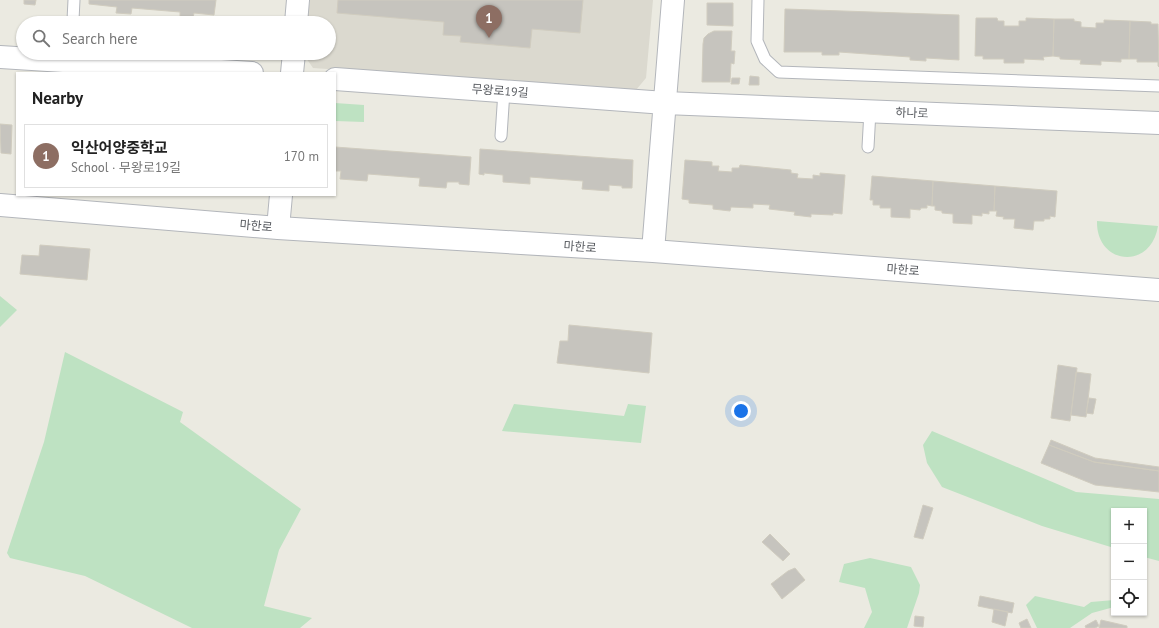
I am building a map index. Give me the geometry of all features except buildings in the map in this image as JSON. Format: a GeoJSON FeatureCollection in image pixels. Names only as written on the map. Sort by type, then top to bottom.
{"type":"FeatureCollection","features":[{"type":"Feature","properties":{"kind":"street"},"geometry":{"type":"LineString","coordinates":[[297,16],[298,0]]}},
{"type":"Feature","properties":{"kind":"street"},"geometry":{"type":"LineString","coordinates":[[653,251],[673,0]]}},
{"type":"Feature","properties":{"kind":"street"},"geometry":{"type":"LineString","coordinates":[[0,57],[16,59]]}},
{"type":"Feature","properties":{"kind":"street"},"geometry":{"type":"LineString","coordinates":[[27,60],[98,68],[221,72]]}},
{"type":"Feature","properties":{"kind":"street"},"geometry":{"type":"LineString","coordinates":[[292,72],[293,60]]}},
{"type":"Feature","properties":{"kind":"street","name":"무왕로19길"},"geometry":{"type":"LineString","coordinates":[[336,79],[665,103]]}},
{"type":"Feature","properties":{"kind":"street","name":"하나로"},"geometry":{"type":"LineString","coordinates":[[665,103],[1159,123]]}},
{"type":"Feature","properties":{"kind":"street"},"geometry":{"type":"LineString","coordinates":[[278,228],[281,196]]}},
{"type":"Feature","properties":{"kind":"street","name":"마한로"},"geometry":{"type":"LineString","coordinates":[[0,205],[278,228],[653,251],[1159,290]]}},
{"type":"Feature","properties":{"kind":"lane"},"geometry":{"type":"LineString","coordinates":[[73,16],[74,0]]}},
{"type":"Feature","properties":{"kind":"lane"},"geometry":{"type":"LineString","coordinates":[[758,0],[757,41],[765,59],[779,72],[1159,86]]}},
{"type":"Feature","properties":{"kind":"lane"},"geometry":{"type":"LineString","coordinates":[[501,136],[504,91]]}},
{"type":"Feature","properties":{"kind":"lane"},"geometry":{"type":"LineString","coordinates":[[868,147],[870,111]]}},
{"type":"Feature","properties":{"kind":"shaded area"},"geometry":{"type":"Polygon","coordinates":[[[310,0],[653,0],[646,78],[636,90],[313,68],[307,60],[336,60],[336,16],[308,16],[310,0]]]}},
{"type":"Feature","properties":{"kind":"green space"},"geometry":{"type":"Polygon","coordinates":[[[336,103],[364,105],[364,122],[336,121],[336,103]]]}},
{"type":"Feature","properties":{"kind":"green space"},"geometry":{"type":"Polygon","coordinates":[[[1097,221],[1158,226],[1153,241],[1145,250],[1135,256],[1124,257],[1114,254],[1105,247],[1099,236],[1097,221]]]}},
{"type":"Feature","properties":{"kind":"green space"},"geometry":{"type":"Polygon","coordinates":[[[0,296],[17,310],[0,327],[0,296]]]}},
{"type":"Feature","properties":{"kind":"green space"},"geometry":{"type":"Polygon","coordinates":[[[65,352],[183,412],[180,422],[301,509],[279,550],[264,606],[312,618],[300,628],[192,628],[85,576],[10,558],[7,553],[44,442],[65,352]]]}},
{"type":"Feature","properties":{"kind":"green space"},"geometry":{"type":"Polygon","coordinates":[[[514,404],[624,416],[628,404],[646,406],[641,443],[502,431],[514,404]]]}},
{"type":"Feature","properties":{"kind":"green space"},"geometry":{"type":"Polygon","coordinates":[[[932,431],[1076,492],[1159,499],[1159,561],[1147,558],[1147,508],[1111,508],[1111,547],[1042,526],[942,487],[927,463],[923,445],[932,431]]]}},
{"type":"Feature","properties":{"kind":"green space"},"geometry":{"type":"Polygon","coordinates":[[[870,558],[911,567],[920,585],[919,593],[907,628],[864,628],[872,612],[865,588],[839,582],[844,564],[870,558]]]}},
{"type":"Feature","properties":{"kind":"green space"},"geometry":{"type":"Polygon","coordinates":[[[1035,596],[1084,607],[1091,602],[1111,600],[1111,608],[1092,613],[1070,628],[1037,628],[1026,605],[1035,596]]]}},
{"type":"Feature","properties":{"kind":"place","name":"익산어양중학교"},"geometry":{"type":"Point","coordinates":[489,38]}}]}
